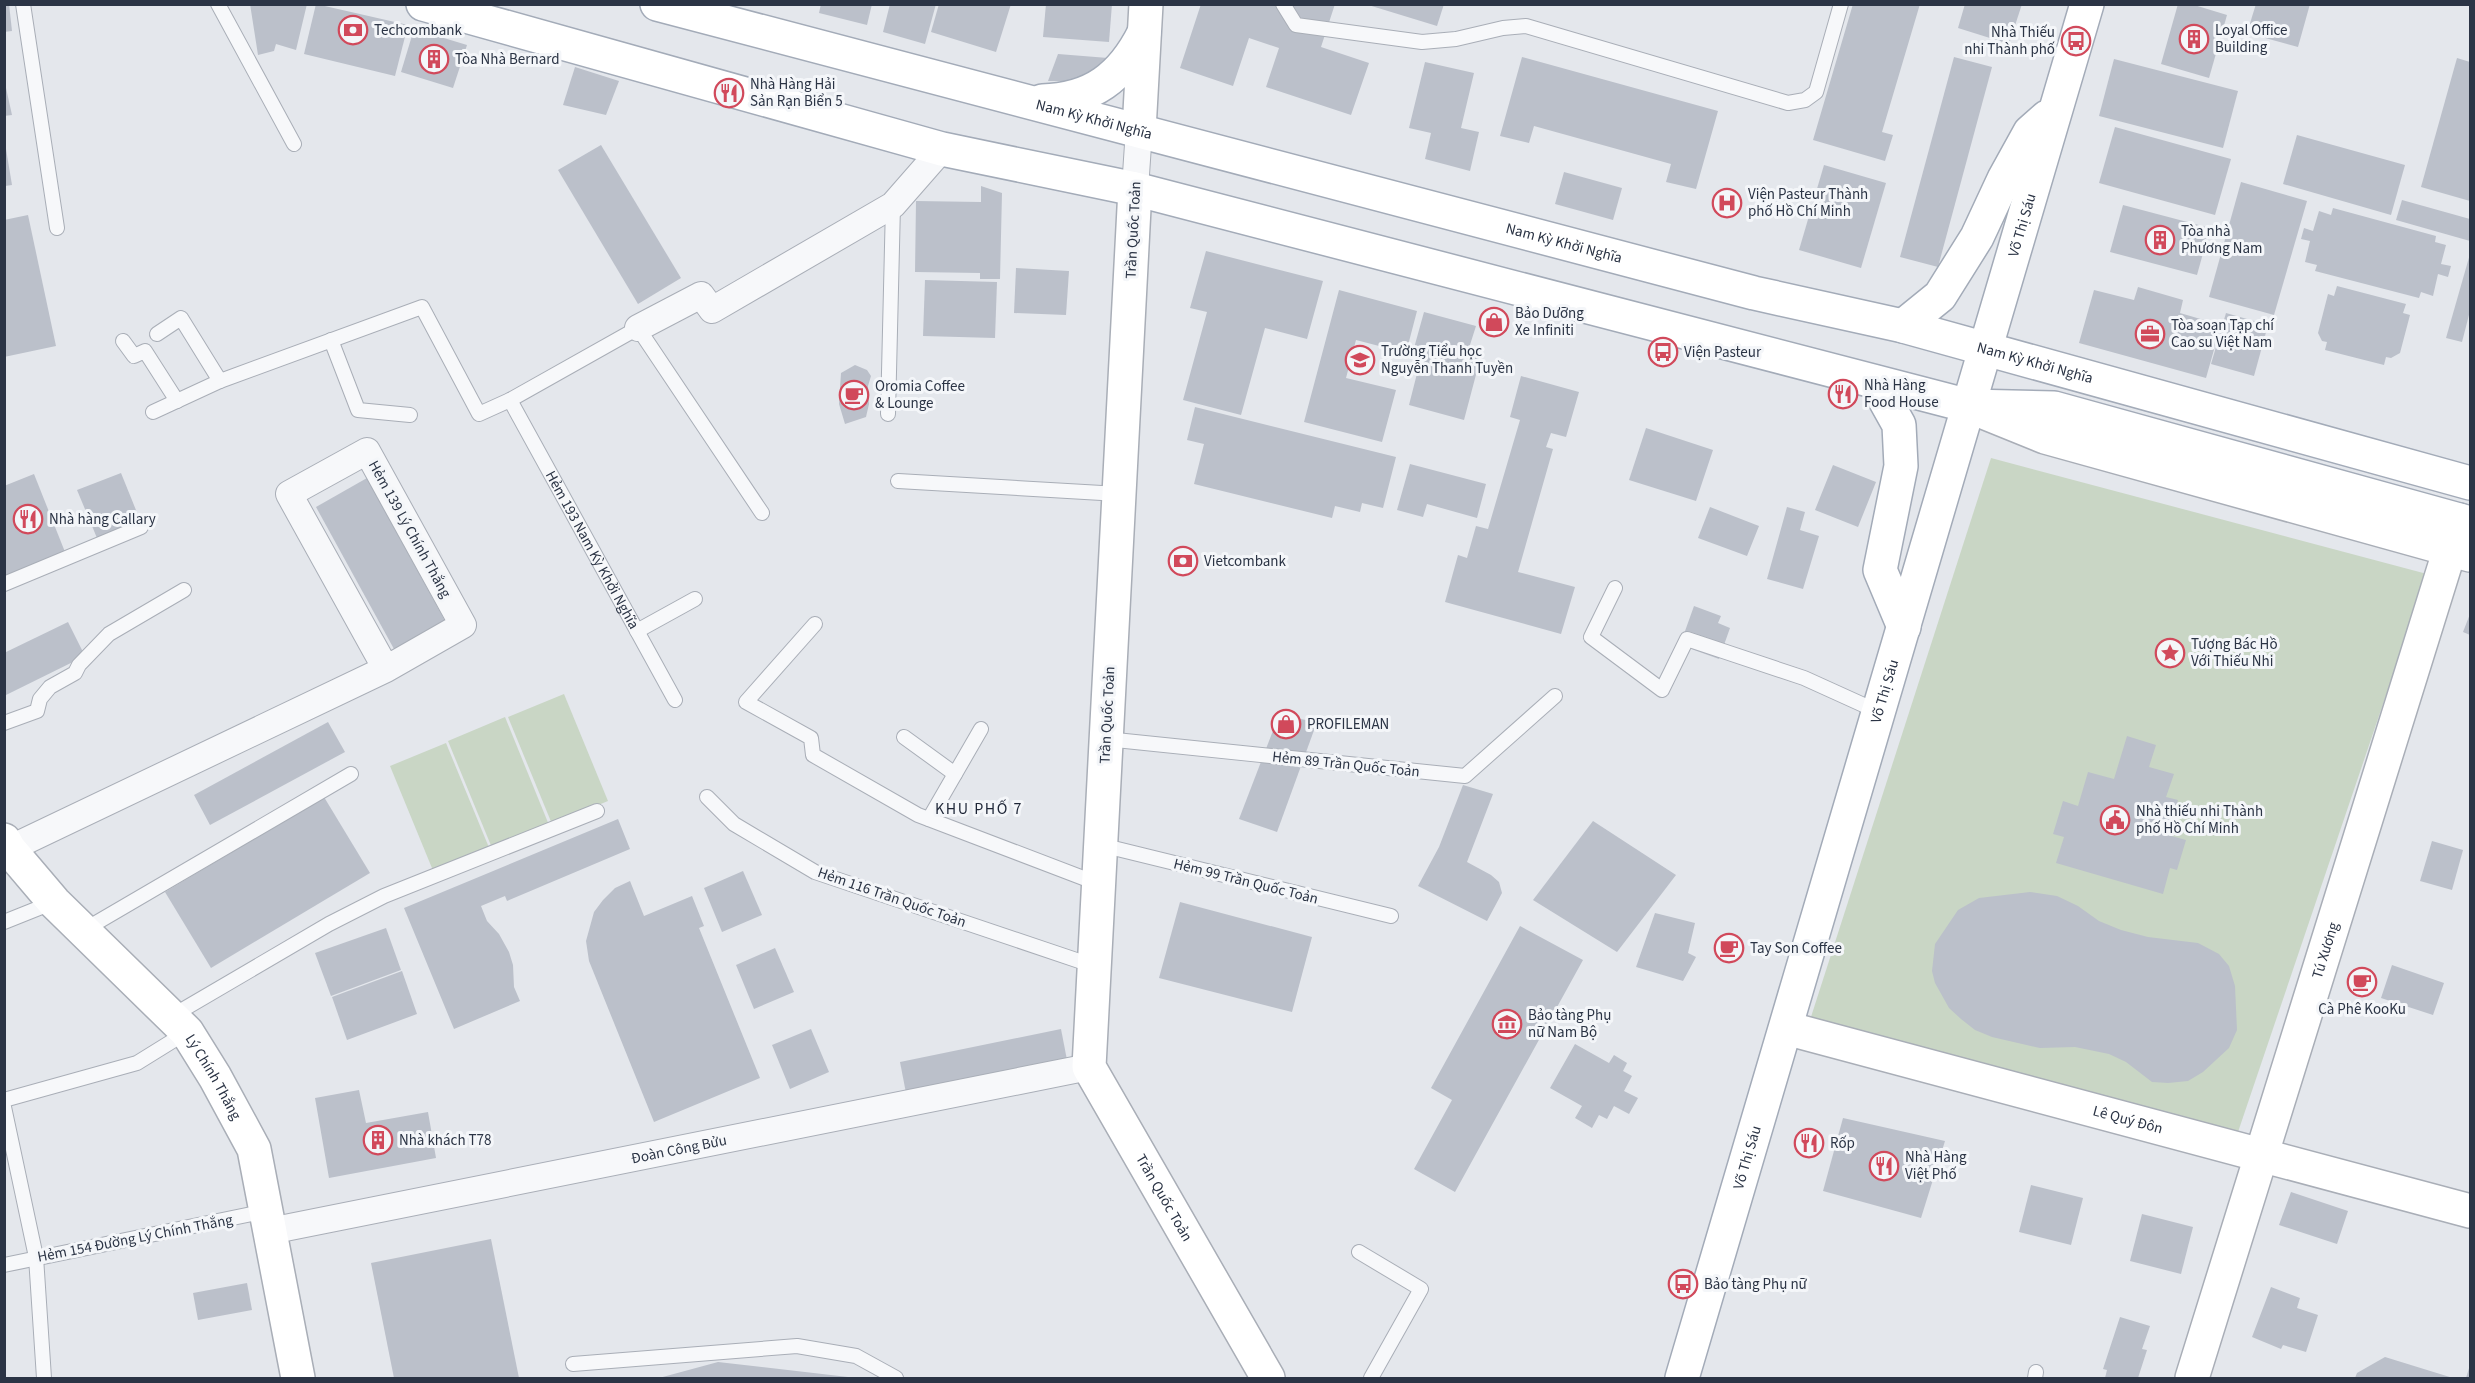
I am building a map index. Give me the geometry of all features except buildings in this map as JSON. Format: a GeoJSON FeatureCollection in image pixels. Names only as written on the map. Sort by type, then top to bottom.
{"type":"FeatureCollection","features":[{"type":"Feature","properties":{"kind":"main road"},"geometry":{"type":"LineString","coordinates":[[423,4],[942,149],[1135,189],[1969,406],[2054,408],[2463,537]]}},
{"type":"Feature","properties":{"kind":"main road","name":"Nam Kỳ Khởi Nghĩa"},"geometry":{"type":"LineString","coordinates":[[657,4],[1754,293],[1903,326],[2470,483]]}},
{"type":"Feature","properties":{"kind":"main road","name":"Võ Thị Sáu"},"geometry":{"type":"LineString","coordinates":[[1682,1378],[2087,4]]}},
{"type":"Feature","properties":{"kind":"main road"},"geometry":{"type":"LineString","coordinates":[[1029,101],[1054,101],[1082,95],[1101,85],[1132,57],[1145,19]]}},
{"type":"Feature","properties":{"kind":"main road","name":"Trần Quốc Toản"},"geometry":{"type":"LineString","coordinates":[[1139,130],[1145,19]]}},
{"type":"Feature","properties":{"kind":"main road"},"geometry":{"type":"LineString","coordinates":[[1903,326],[1940,296],[1977,237],[2004,179],[2030,132],[2056,110]]}},
{"type":"Feature","properties":{"kind":"main road","name":"Trần Quốc Toản"},"geometry":{"type":"LineString","coordinates":[[1135,189],[1089,1066],[1268,1378]]}},
{"type":"Feature","properties":{"kind":"main road"},"geometry":{"type":"LineString","coordinates":[[1875,382],[1899,425],[1901,466],[1880,570],[1904,627]]}},
{"type":"Feature","properties":{"kind":"main road","name":"Tú Xương"},"geometry":{"type":"LineString","coordinates":[[2192,1378],[2261,1155],[2463,537]]}},
{"type":"Feature","properties":{"kind":"main road","name":"Lý Chính Thắng"},"geometry":{"type":"LineString","coordinates":[[6,847],[54,902],[179,1024],[215,1077],[254,1149],[298,1378]]}},
{"type":"Feature","properties":{"kind":"main road","name":"Lê Quý Đôn"},"geometry":{"type":"LineString","coordinates":[[1786,1028],[2470,1211]]}},
{"type":"Feature","properties":{"kind":"street","name":"Trần Quốc Toản"},"geometry":{"type":"LineString","coordinates":[[1135,189],[1139,130]]}},
{"type":"Feature","properties":{"kind":"street"},"geometry":{"type":"LineString","coordinates":[[638,327],[700,295],[712,310],[893,205],[942,149]]}},
{"type":"Feature","properties":{"kind":"street","name":"Hẻm 139 Lý Chính Thắng"},"geometry":{"type":"LineString","coordinates":[[6,847],[387,669],[463,625],[367,452],[289,494],[387,669]]}},
{"type":"Feature","properties":{"kind":"street","name":"Đoàn Công Bửu"},"geometry":{"type":"LineString","coordinates":[[268,1221],[1089,1066]]}},
{"type":"Feature","properties":{"kind":"lane"},"geometry":{"type":"LineString","coordinates":[[23,4],[57,228]]}},
{"type":"Feature","properties":{"kind":"lane"},"geometry":{"type":"LineString","coordinates":[[218,4],[294,144]]}},
{"type":"Feature","properties":{"kind":"lane"},"geometry":{"type":"LineString","coordinates":[[1283,4],[1296,25],[1422,42],[1456,39],[1503,28],[1526,26],[1788,103],[1805,100],[1816,92],[1841,4]]}},
{"type":"Feature","properties":{"kind":"lane"},"geometry":{"type":"LineString","coordinates":[[888,414],[893,205]]}},
{"type":"Feature","properties":{"kind":"lane"},"geometry":{"type":"LineString","coordinates":[[153,412],[220,381],[422,307],[479,414],[510,400],[638,327],[762,513]]}},
{"type":"Feature","properties":{"kind":"lane"},"geometry":{"type":"LineString","coordinates":[[157,334],[181,318],[220,381]]}},
{"type":"Feature","properties":{"kind":"lane"},"geometry":{"type":"LineString","coordinates":[[331,340],[358,410],[410,415]]}},
{"type":"Feature","properties":{"kind":"lane"},"geometry":{"type":"LineString","coordinates":[[123,341],[134,356],[145,351],[177,401]]}},
{"type":"Feature","properties":{"kind":"lane","name":"Hẻm 193 Nam Kỳ Khởi Nghĩa"},"geometry":{"type":"LineString","coordinates":[[510,400],[675,700]]}},
{"type":"Feature","properties":{"kind":"lane"},"geometry":{"type":"LineString","coordinates":[[898,481],[1119,494]]}},
{"type":"Feature","properties":{"kind":"lane"},"geometry":{"type":"LineString","coordinates":[[4,584],[141,527]]}},
{"type":"Feature","properties":{"kind":"lane"},"geometry":{"type":"LineString","coordinates":[[1615,588],[1590,637],[1662,690],[1687,639],[1804,678],[1879,712]]}},
{"type":"Feature","properties":{"kind":"lane"},"geometry":{"type":"LineString","coordinates":[[4,723],[37,711],[40,699],[50,687],[75,673],[79,665],[109,634],[184,590]]}},
{"type":"Feature","properties":{"kind":"lane"},"geometry":{"type":"LineString","coordinates":[[637,631],[695,600]]}},
{"type":"Feature","properties":{"kind":"lane"},"geometry":{"type":"LineString","coordinates":[[815,624],[746,702],[811,738],[813,755],[929,819],[1099,884]]}},
{"type":"Feature","properties":{"kind":"lane","name":"Hẻm 89 Trần Quốc Toản"},"geometry":{"type":"LineString","coordinates":[[1106,739],[1465,776],[1555,696]]}},
{"type":"Feature","properties":{"kind":"lane"},"geometry":{"type":"LineString","coordinates":[[929,819],[981,729]]}},
{"type":"Feature","properties":{"kind":"lane"},"geometry":{"type":"LineString","coordinates":[[904,737],[955,774]]}},
{"type":"Feature","properties":{"kind":"lane"},"geometry":{"type":"LineString","coordinates":[[84,930],[351,774]]}},
{"type":"Feature","properties":{"kind":"lane","name":"Hẻm 116 Trần Quốc Toản"},"geometry":{"type":"LineString","coordinates":[[707,797],[734,824],[815,872],[1094,966]]}},
{"type":"Feature","properties":{"kind":"lane"},"geometry":{"type":"LineString","coordinates":[[4,1100],[137,1063],[179,1024],[329,924],[384,896],[597,811]]}},
{"type":"Feature","properties":{"kind":"lane","name":"Hẻm 99 Trần Quốc Toản"},"geometry":{"type":"LineString","coordinates":[[1101,845],[1391,916]]}},
{"type":"Feature","properties":{"kind":"lane"},"geometry":{"type":"LineString","coordinates":[[4,922],[54,902]]}},
{"type":"Feature","properties":{"kind":"lane"},"geometry":{"type":"LineString","coordinates":[[4,1107],[36,1257],[44,1378]]}},
{"type":"Feature","properties":{"kind":"lane","name":"Hẻm 154 Đường Lý Chính Thắng"},"geometry":{"type":"LineString","coordinates":[[4,1265],[36,1257],[268,1221]]}},
{"type":"Feature","properties":{"kind":"lane"},"geometry":{"type":"LineString","coordinates":[[1359,1252],[1421,1289],[1371,1378]]}},
{"type":"Feature","properties":{"kind":"lane"},"geometry":{"type":"LineString","coordinates":[[573,1364],[797,1346],[856,1356],[896,1378]]}},
{"type":"Feature","properties":{"kind":"green space"},"geometry":{"type":"Polygon","coordinates":[[[1991,458],[2427,574],[2237,1135],[1810,1020],[1991,458]]]}},
{"type":"Feature","properties":{"kind":"green space"},"geometry":{"type":"Polygon","coordinates":[[[564,694],[608,801],[552,824],[508,717],[564,694]]]}},
{"type":"Feature","properties":{"kind":"green space"},"geometry":{"type":"Polygon","coordinates":[[[505,717],[549,825],[492,848],[448,741],[505,717]]]}},
{"type":"Feature","properties":{"kind":"green space"},"geometry":{"type":"Polygon","coordinates":[[[446,743],[490,850],[434,873],[390,766],[446,743]]]}},
{"type":"Feature","properties":{"kind":"place","name":"Techcombank"},"geometry":{"type":"Point","coordinates":[353,30]}},
{"type":"Feature","properties":{"kind":"place","name":"Loyal Office Building"},"geometry":{"type":"Point","coordinates":[2194,39]}},
{"type":"Feature","properties":{"kind":"place","name":"Nhà Thiếu nhi Thành phố"},"geometry":{"type":"Point","coordinates":[2076,41]}},
{"type":"Feature","properties":{"kind":"place","name":"Tòa Nhà Bernard"},"geometry":{"type":"Point","coordinates":[434,59]}},
{"type":"Feature","properties":{"kind":"place","name":"Nhà Hàng Hải Sản Rạn Biển 5"},"geometry":{"type":"Point","coordinates":[729,93]}},
{"type":"Feature","properties":{"kind":"place","name":"Viện Pasteur Thành phố Hồ Chí Minh"},"geometry":{"type":"Point","coordinates":[1727,203]}},
{"type":"Feature","properties":{"kind":"place","name":"Tòa nhà Phương Nam"},"geometry":{"type":"Point","coordinates":[2160,240]}},
{"type":"Feature","properties":{"kind":"place","name":"Bảo Dưỡng Xe Infiniti"},"geometry":{"type":"Point","coordinates":[1494,322]}},
{"type":"Feature","properties":{"kind":"place","name":"Tòa soạn Tạp chí Cao su Việt Nam"},"geometry":{"type":"Point","coordinates":[2150,334]}},
{"type":"Feature","properties":{"kind":"place","name":"Viện Pasteur"},"geometry":{"type":"Point","coordinates":[1663,352]}},
{"type":"Feature","properties":{"kind":"place","name":"Trường Tiểu học Nguyễn Thanh Tuyền"},"geometry":{"type":"Point","coordinates":[1360,360]}},
{"type":"Feature","properties":{"kind":"place","name":"Nhà Hàng Food House"},"geometry":{"type":"Point","coordinates":[1843,394]}},
{"type":"Feature","properties":{"kind":"place","name":"Oromia Coffee & Lounge"},"geometry":{"type":"Point","coordinates":[854,395]}},
{"type":"Feature","properties":{"kind":"place","name":"Nhà hàng Callary"},"geometry":{"type":"Point","coordinates":[28,519]}},
{"type":"Feature","properties":{"kind":"place","name":"Vietcombank"},"geometry":{"type":"Point","coordinates":[1183,561]}},
{"type":"Feature","properties":{"kind":"place","name":"Tượng Bác Hồ Với Thiếu Nhi"},"geometry":{"type":"Point","coordinates":[2170,653]}},
{"type":"Feature","properties":{"kind":"place","name":"PROFILEMAN"},"geometry":{"type":"Point","coordinates":[1286,724]}},
{"type":"Feature","properties":{"kind":"place","name":"Nhà thiếu nhi Thành phố Hồ Chí Minh"},"geometry":{"type":"Point","coordinates":[2115,820]}},
{"type":"Feature","properties":{"kind":"place","name":"Tay Son Coffee"},"geometry":{"type":"Point","coordinates":[1729,948]}},
{"type":"Feature","properties":{"kind":"place","name":"Cà Phê KooKu"},"geometry":{"type":"Point","coordinates":[2362,982]}},
{"type":"Feature","properties":{"kind":"place","name":"Bảo tàng Phụ nữ Nam Bộ"},"geometry":{"type":"Point","coordinates":[1507,1024]}},
{"type":"Feature","properties":{"kind":"place","name":"Nhà khách T78"},"geometry":{"type":"Point","coordinates":[378,1140]}},
{"type":"Feature","properties":{"kind":"place","name":"Rốp"},"geometry":{"type":"Point","coordinates":[1809,1143]}},
{"type":"Feature","properties":{"kind":"place","name":"Nhà Hàng Việt Phố"},"geometry":{"type":"Point","coordinates":[1884,1166]}},
{"type":"Feature","properties":{"kind":"place","name":"Bảo tàng Phụ nữ"},"geometry":{"type":"Point","coordinates":[1683,1284]}},
{"type":"Feature","properties":{"kind":"district","name":"KHU PHỐ 7"},"geometry":{"type":"Point","coordinates":[979,808]}}]}
